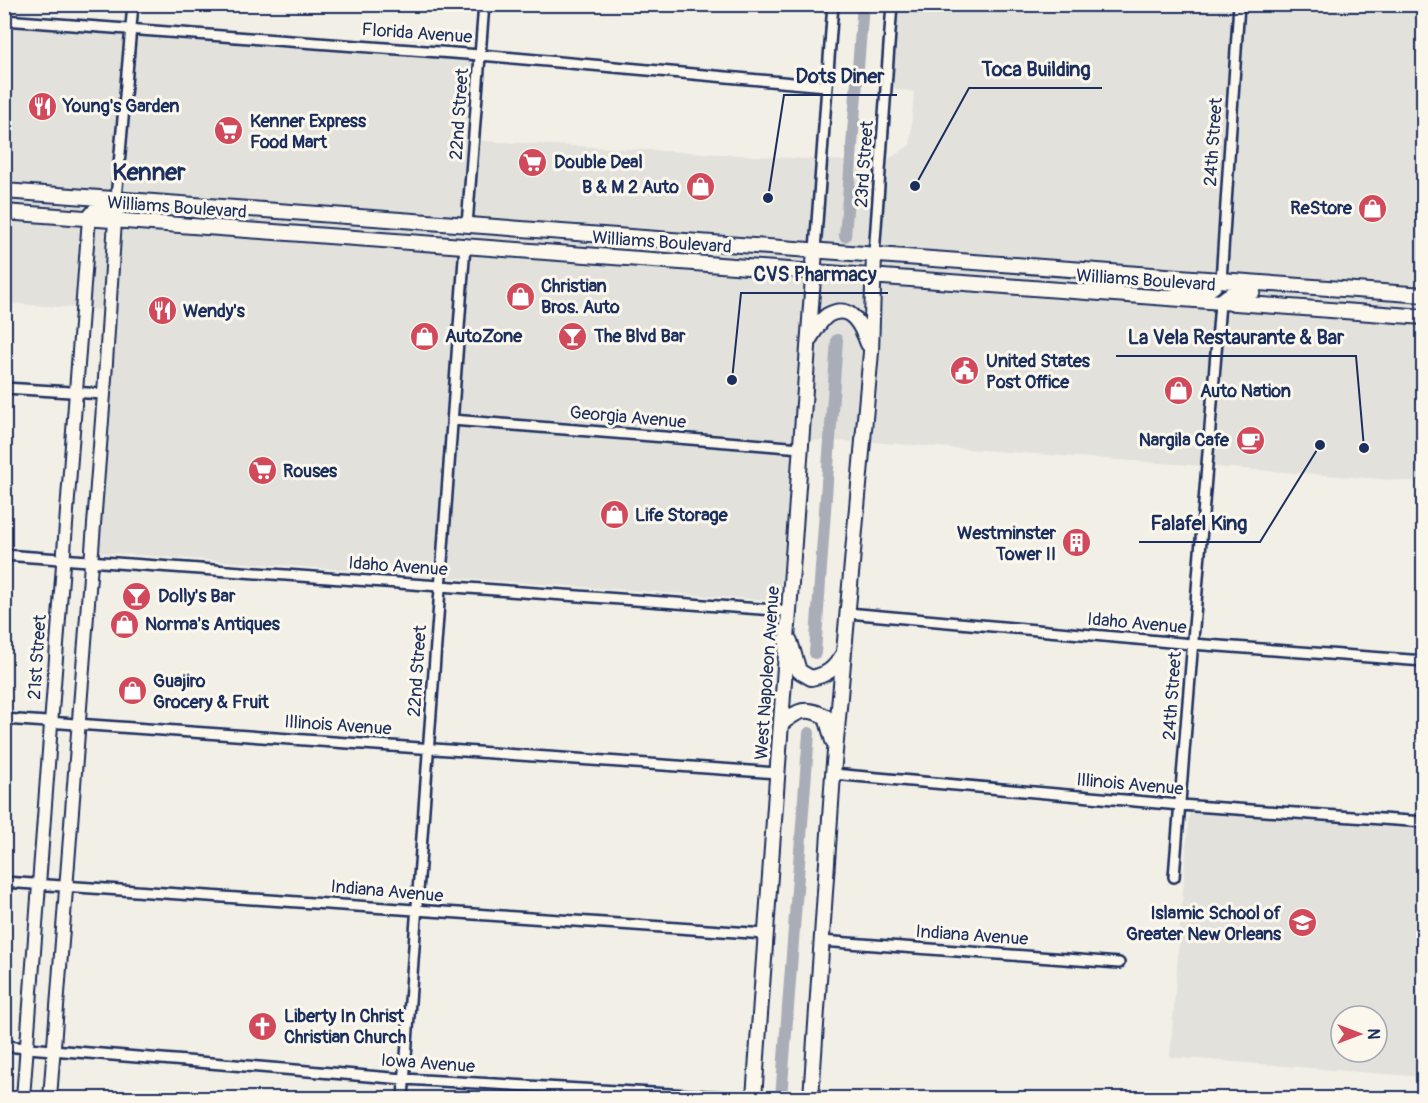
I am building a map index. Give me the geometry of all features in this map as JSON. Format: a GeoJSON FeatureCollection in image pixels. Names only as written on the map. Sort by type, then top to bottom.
{"type":"FeatureCollection","features":[{"type":"Feature","properties":{"kind":"main road","name":"Williams Boulevard"},"geometry":{"type":"LineString","coordinates":[[4,191],[1424,295]]}},
{"type":"Feature","properties":{"kind":"main road"},"geometry":{"type":"LineString","coordinates":[[89,218],[96,209],[112,206],[143,208],[158,203]]}},
{"type":"Feature","properties":{"kind":"main road","name":"Williams Boulevard"},"geometry":{"type":"LineString","coordinates":[[4,212],[1424,317]]}},
{"type":"Feature","properties":{"kind":"main road"},"geometry":{"type":"LineString","coordinates":[[428,243],[449,239],[462,233],[467,225]]}},
{"type":"Feature","properties":{"kind":"main road","name":"West Napoleon Avenue"},"geometry":{"type":"LineString","coordinates":[[754,1098],[815,250]]}},
{"type":"Feature","properties":{"kind":"main road"},"geometry":{"type":"LineString","coordinates":[[811,1098],[833,774],[871,352],[874,255]]}},
{"type":"Feature","properties":{"kind":"main road"},"geometry":{"type":"LineString","coordinates":[[1168,299],[1189,290],[1211,288],[1221,281]]}},
{"type":"Feature","properties":{"kind":"main road"},"geometry":{"type":"LineString","coordinates":[[1220,303],[1227,295],[1238,291],[1273,292],[1284,286]]}},
{"type":"Feature","properties":{"kind":"main road"},"geometry":{"type":"LineString","coordinates":[[809,340],[828,315],[845,312],[860,324],[871,352]]}},
{"type":"Feature","properties":{"kind":"main road"},"geometry":{"type":"LineString","coordinates":[[788,633],[799,670],[811,678],[824,675],[834,669],[844,652]]}},
{"type":"Feature","properties":{"kind":"main road"},"geometry":{"type":"LineString","coordinates":[[781,724],[794,714],[806,710],[815,711],[826,717],[836,751]]}},
{"type":"Feature","properties":{"kind":"street"},"geometry":{"type":"LineString","coordinates":[[116,199],[133,4]]}},
{"type":"Feature","properties":{"kind":"street","name":"22nd Street"},"geometry":{"type":"LineString","coordinates":[[467,225],[484,4]]}},
{"type":"Feature","properties":{"kind":"street"},"geometry":{"type":"LineString","coordinates":[[815,250],[832,4]]}},
{"type":"Feature","properties":{"kind":"street","name":"23rd Street"},"geometry":{"type":"LineString","coordinates":[[874,255],[892,4]]}},
{"type":"Feature","properties":{"kind":"street","name":"24th Street"},"geometry":{"type":"LineString","coordinates":[[1221,281],[1239,4]]}},
{"type":"Feature","properties":{"kind":"street","name":"Florida Avenue"},"geometry":{"type":"LineString","coordinates":[[4,20],[480,54],[826,86]]}},
{"type":"Feature","properties":{"kind":"street","name":"21st Street"},"geometry":{"type":"LineString","coordinates":[[23,1098],[89,218]]}},
{"type":"Feature","properties":{"kind":"street"},"geometry":{"type":"LineString","coordinates":[[51,1098],[116,220]]}},
{"type":"Feature","properties":{"kind":"street","name":"22nd Street"},"geometry":{"type":"LineString","coordinates":[[403,1098],[465,245]]}},
{"type":"Feature","properties":{"kind":"street","name":"24th Street"},"geometry":{"type":"LineString","coordinates":[[1174,876],[1220,303]]}},
{"type":"Feature","properties":{"kind":"street"},"geometry":{"type":"LineString","coordinates":[[4,388],[104,394]]}},
{"type":"Feature","properties":{"kind":"street","name":"Georgia Avenue"},"geometry":{"type":"LineString","coordinates":[[452,420],[801,448]]}},
{"type":"Feature","properties":{"kind":"street","name":"Idaho Avenue"},"geometry":{"type":"LineString","coordinates":[[4,555],[789,611]]}},
{"type":"Feature","properties":{"kind":"street","name":"Idaho Avenue"},"geometry":{"type":"LineString","coordinates":[[848,613],[1192,644],[1424,661]]}},
{"type":"Feature","properties":{"kind":"street","name":"Illinois Avenue"},"geometry":{"type":"LineString","coordinates":[[4,719],[778,773]]}},
{"type":"Feature","properties":{"kind":"street","name":"Illinois Avenue"},"geometry":{"type":"LineString","coordinates":[[833,774],[1180,804],[1424,822]]}},
{"type":"Feature","properties":{"kind":"street","name":"Indiana Avenue"},"geometry":{"type":"LineString","coordinates":[[4,882],[766,933]]}},
{"type":"Feature","properties":{"kind":"street","name":"Indiana Avenue"},"geometry":{"type":"LineString","coordinates":[[821,941],[1119,963]]}},
{"type":"Feature","properties":{"kind":"street","name":"Iowa Avenue"},"geometry":{"type":"LineString","coordinates":[[4,1046],[404,1079],[742,1098]]}},
{"type":"Feature","properties":{"kind":"shaded area"},"geometry":{"type":"Polygon","coordinates":[[[897,5],[1423,5],[1423,482],[871,442],[793,440],[780,601],[96,552],[117,311],[5,303],[4,27],[472,61],[465,140],[883,163],[910,145],[914,92],[890,88],[897,5]]]}},
{"type":"Feature","properties":{"kind":"shaded area","name":"Islamic School of Greater New Orleans"},"geometry":{"type":"Polygon","coordinates":[[[1189,812],[1423,830],[1423,1077],[1170,1057],[1189,812]]]}},
{"type":"Feature","properties":{"kind":"waterway"},"geometry":{"type":"LineString","coordinates":[[845,236],[863,4]]}},
{"type":"Feature","properties":{"kind":"waterway"},"geometry":{"type":"LineString","coordinates":[[815,653],[837,340]]}},
{"type":"Feature","properties":{"kind":"waterway"},"geometry":{"type":"LineString","coordinates":[[781,1098],[809,733]]}},
{"type":"Feature","properties":{"kind":"place","name":"Young's Garden"},"geometry":{"type":"Point","coordinates":[42,106]}},
{"type":"Feature","properties":{"kind":"place","name":"Kenner Express Food Mart"},"geometry":{"type":"Point","coordinates":[229,131]}},
{"type":"Feature","properties":{"kind":"place","name":"Double Deal"},"geometry":{"type":"Point","coordinates":[533,162]}},
{"type":"Feature","properties":{"kind":"place","name":"Toca Building"},"geometry":{"type":"Point","coordinates":[915,186]}},
{"type":"Feature","properties":{"kind":"place","name":"B & M 2 Auto"},"geometry":{"type":"Point","coordinates":[700,187]}},
{"type":"Feature","properties":{"kind":"place","name":"Dots Diner"},"geometry":{"type":"Point","coordinates":[768,198]}},
{"type":"Feature","properties":{"kind":"place","name":"ReStore"},"geometry":{"type":"Point","coordinates":[1373,208]}},
{"type":"Feature","properties":{"kind":"place","name":"Christian Bros. Auto"},"geometry":{"type":"Point","coordinates":[520,296]}},
{"type":"Feature","properties":{"kind":"place","name":"Wendy's"},"geometry":{"type":"Point","coordinates":[162,311]}},
{"type":"Feature","properties":{"kind":"place","name":"AutoZone"},"geometry":{"type":"Point","coordinates":[424,336]}},
{"type":"Feature","properties":{"kind":"place","name":"The Blvd Bar"},"geometry":{"type":"Point","coordinates":[573,336]}},
{"type":"Feature","properties":{"kind":"place","name":"United States Post Office"},"geometry":{"type":"Point","coordinates":[965,371]}},
{"type":"Feature","properties":{"kind":"place","name":"CVS Pharmacy"},"geometry":{"type":"Point","coordinates":[732,380]}},
{"type":"Feature","properties":{"kind":"place","name":"Auto Nation"},"geometry":{"type":"Point","coordinates":[1179,391]}},
{"type":"Feature","properties":{"kind":"place","name":"Nargila Cafe"},"geometry":{"type":"Point","coordinates":[1250,440]}},
{"type":"Feature","properties":{"kind":"place","name":"Falafel King"},"geometry":{"type":"Point","coordinates":[1320,445]}},
{"type":"Feature","properties":{"kind":"place","name":"La Vela Restaurante & Bar"},"geometry":{"type":"Point","coordinates":[1364,448]}},
{"type":"Feature","properties":{"kind":"place","name":"Rouses"},"geometry":{"type":"Point","coordinates":[262,471]}},
{"type":"Feature","properties":{"kind":"place","name":"Life Storage"},"geometry":{"type":"Point","coordinates":[614,515]}},
{"type":"Feature","properties":{"kind":"place","name":"Westminster Tower II"},"geometry":{"type":"Point","coordinates":[1077,543]}},
{"type":"Feature","properties":{"kind":"place","name":"Dolly's Bar"},"geometry":{"type":"Point","coordinates":[137,596]}},
{"type":"Feature","properties":{"kind":"place","name":"Norma's Antiques"},"geometry":{"type":"Point","coordinates":[124,624]}},
{"type":"Feature","properties":{"kind":"place","name":"Guajiro Grocery & Fruit"},"geometry":{"type":"Point","coordinates":[132,691]}},
{"type":"Feature","properties":{"kind":"place","name":"Islamic School of Greater New Orleans"},"geometry":{"type":"Point","coordinates":[1302,923]}},
{"type":"Feature","properties":{"kind":"place","name":"Liberty In Christ Christian Church"},"geometry":{"type":"Point","coordinates":[263,1026]}},
{"type":"Feature","properties":{"kind":"district","name":"Kenner"},"geometry":{"type":"Point","coordinates":[149,172]}}]}
